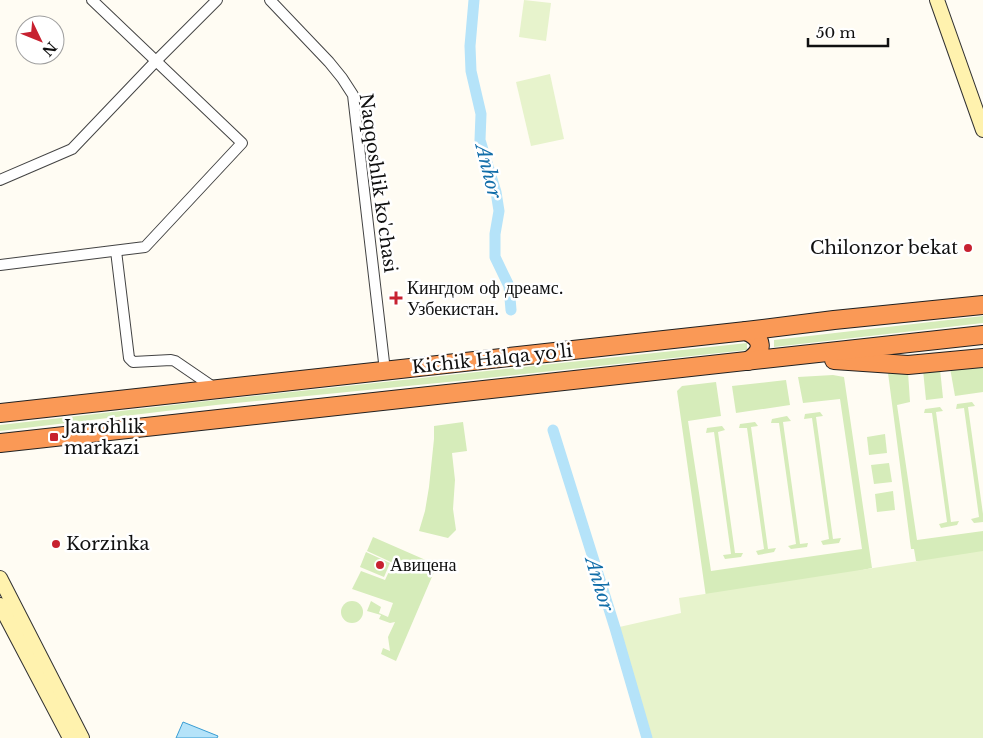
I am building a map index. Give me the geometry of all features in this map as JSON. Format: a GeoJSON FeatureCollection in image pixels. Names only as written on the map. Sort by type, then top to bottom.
{"type":"FeatureCollection","features":[{"type":"Feature","properties":{"kind":"highway","name":"Kichik Halqa yo'li"},"geometry":{"type":"LineString","coordinates":[[0,413],[979,304]]}},
{"type":"Feature","properties":{"kind":"highway"},"geometry":{"type":"LineString","coordinates":[[746,331],[755,336],[760,346],[757,355],[748,361]]}},
{"type":"Feature","properties":{"kind":"highway","name":"Kichik Halqa yo'li"},"geometry":{"type":"LineString","coordinates":[[0,443],[983,335]]}},
{"type":"Feature","properties":{"kind":"highway"},"geometry":{"type":"LineString","coordinates":[[789,357],[908,365],[983,358]]}},
{"type":"Feature","properties":{"kind":"main road"},"geometry":{"type":"LineString","coordinates":[[937,0],[983,130]]}},
{"type":"Feature","properties":{"kind":"main road"},"geometry":{"type":"LineString","coordinates":[[0,578],[82,738]]}},
{"type":"Feature","properties":{"kind":"main road"},"geometry":{"type":"LineString","coordinates":[[0,605],[70,738]]}},
{"type":"Feature","properties":{"kind":"street"},"geometry":{"type":"LineString","coordinates":[[0,264],[145,247],[242,142],[92,0]]}},
{"type":"Feature","properties":{"kind":"street"},"geometry":{"type":"LineString","coordinates":[[0,180],[72,149],[217,0]]}},
{"type":"Feature","properties":{"kind":"street","name":"Naqqoshlik ko'chasi"},"geometry":{"type":"LineString","coordinates":[[270,0],[329,62],[353,95],[385,371]]}},
{"type":"Feature","properties":{"kind":"street"},"geometry":{"type":"LineString","coordinates":[[116,251],[129,358],[133,362],[175,361],[216,389]]}},
{"type":"Feature","properties":{"kind":"green space"},"geometry":{"type":"Polygon","coordinates":[[[524,0],[551,3],[546,41],[519,37],[524,0]]]}},
{"type":"Feature","properties":{"kind":"green space"},"geometry":{"type":"Polygon","coordinates":[[[550,74],[564,139],[531,146],[516,82],[550,74]]]}},
{"type":"Feature","properties":{"kind":"green space"},"geometry":{"type":"Polygon","coordinates":[[[983,316],[983,323],[774,347],[774,340],[983,316]]]}},
{"type":"Feature","properties":{"kind":"green space"},"geometry":{"type":"Polygon","coordinates":[[[747,343],[747,350],[216,405],[0,431],[0,425],[747,343]]]}},
{"type":"Feature","properties":{"kind":"green space"},"geometry":{"type":"Polygon","coordinates":[[[950,368],[983,368],[983,392],[955,396],[950,368]]]}},
{"type":"Feature","properties":{"kind":"green space"},"geometry":{"type":"Polygon","coordinates":[[[940,369],[943,398],[926,400],[923,370],[940,369]]]}},
{"type":"Feature","properties":{"kind":"green space"},"geometry":{"type":"Polygon","coordinates":[[[908,372],[910,402],[897,405],[917,540],[983,531],[983,565],[916,561],[914,549],[911,549],[888,373],[908,372]]]}},
{"type":"Feature","properties":{"kind":"green space"},"geometry":{"type":"Polygon","coordinates":[[[833,375],[844,377],[872,568],[707,604],[677,391],[682,386],[716,382],[721,416],[688,421],[711,571],[862,549],[840,399],[803,403],[798,377],[833,375]]]}},
{"type":"Feature","properties":{"kind":"green space"},"geometry":{"type":"Polygon","coordinates":[[[786,380],[790,405],[736,413],[732,386],[786,380]]]}},
{"type":"Feature","properties":{"kind":"green space"},"geometry":{"type":"Polygon","coordinates":[[[972,402],[975,406],[968,407],[983,514],[983,522],[974,523],[971,519],[979,517],[964,408],[956,409],[957,404],[972,402]]]}},
{"type":"Feature","properties":{"kind":"green space"},"geometry":{"type":"Polygon","coordinates":[[[940,407],[943,411],[936,412],[951,522],[959,521],[957,525],[941,528],[939,524],[947,522],[932,413],[924,413],[925,409],[940,407]]]}},
{"type":"Feature","properties":{"kind":"green space"},"geometry":{"type":"Polygon","coordinates":[[[820,412],[823,416],[816,417],[833,539],[841,538],[839,543],[823,545],[821,541],[829,539],[812,418],[804,419],[805,414],[820,412]]]}},
{"type":"Feature","properties":{"kind":"green space"},"geometry":{"type":"Polygon","coordinates":[[[787,416],[791,421],[783,422],[800,544],[808,543],[807,547],[791,549],[788,546],[796,544],[779,423],[771,423],[772,419],[787,416]]]}},
{"type":"Feature","properties":{"kind":"green space"},"geometry":{"type":"Polygon","coordinates":[[[463,422],[467,451],[452,453],[455,480],[453,509],[456,530],[448,538],[419,531],[429,487],[434,426],[463,422]]]}},
{"type":"Feature","properties":{"kind":"green space"},"geometry":{"type":"Polygon","coordinates":[[[755,422],[758,426],[751,427],[768,549],[776,548],[774,552],[758,555],[756,551],[764,549],[747,428],[739,428],[740,424],[755,422]]]}},
{"type":"Feature","properties":{"kind":"green space"},"geometry":{"type":"Polygon","coordinates":[[[722,426],[725,430],[718,432],[735,553],[743,553],[741,557],[725,559],[723,555],[731,554],[714,432],[706,433],[707,428],[722,426]]]}},
{"type":"Feature","properties":{"kind":"green space"},"geometry":{"type":"Polygon","coordinates":[[[885,434],[887,453],[869,455],[867,437],[885,434]]]}},
{"type":"Feature","properties":{"kind":"green space"},"geometry":{"type":"Polygon","coordinates":[[[889,463],[892,482],[874,484],[871,465],[889,463]]]}},
{"type":"Feature","properties":{"kind":"green space"},"geometry":{"type":"Polygon","coordinates":[[[893,491],[895,510],[877,512],[875,494],[893,491]]]}},
{"type":"Feature","properties":{"kind":"green space"},"geometry":{"type":"Polygon","coordinates":[[[373,537],[437,565],[396,661],[381,654],[383,648],[390,651],[388,637],[395,622],[390,623],[379,619],[381,615],[367,611],[371,601],[381,607],[379,613],[388,617],[393,603],[352,589],[361,571],[385,580],[393,563],[367,551],[373,537]]]}},
{"type":"Feature","properties":{"kind":"green space"},"geometry":{"type":"Polygon","coordinates":[[[983,551],[983,738],[647,738],[615,628],[681,613],[679,598],[983,551]]]}},
{"type":"Feature","properties":{"kind":"green space"},"geometry":{"type":"Polygon","coordinates":[[[366,552],[390,563],[384,577],[360,567],[366,552]]]}},
{"type":"Feature","properties":{"kind":"green space"},"geometry":{"type":"Polygon","coordinates":[[[352,601],[362,608],[363,612],[356,622],[352,623],[342,616],[341,612],[348,602],[352,601]]]}},
{"type":"Feature","properties":{"kind":"water"},"geometry":{"type":"Polygon","coordinates":[[[183,722],[218,736],[217,738],[176,738],[183,722]]]}},
{"type":"Feature","properties":{"kind":"waterway","name":"Anhor"},"geometry":{"type":"LineString","coordinates":[[474,0],[470,46],[471,71],[481,114],[480,140],[496,192],[499,211],[495,234],[495,257],[509,286],[511,310]]}},
{"type":"Feature","properties":{"kind":"waterway","name":"Anhor"},"geometry":{"type":"LineString","coordinates":[[553,430],[615,628],[647,738]]}},
{"type":"Feature","properties":{"kind":"place","name":"Chilonzor bekat"},"geometry":{"type":"Point","coordinates":[968,248]}},
{"type":"Feature","properties":{"kind":"place","name":"Кингдом оф дреамс. Узбекистан."},"geometry":{"type":"Point","coordinates":[396,298]}},
{"type":"Feature","properties":{"kind":"place","name":"Jarrohlik markazi"},"geometry":{"type":"Point","coordinates":[54,437]}},
{"type":"Feature","properties":{"kind":"place","name":"Korzinka"},"geometry":{"type":"Point","coordinates":[56,544]}},
{"type":"Feature","properties":{"kind":"place","name":"Авицена"},"geometry":{"type":"Point","coordinates":[380,565]}}]}
